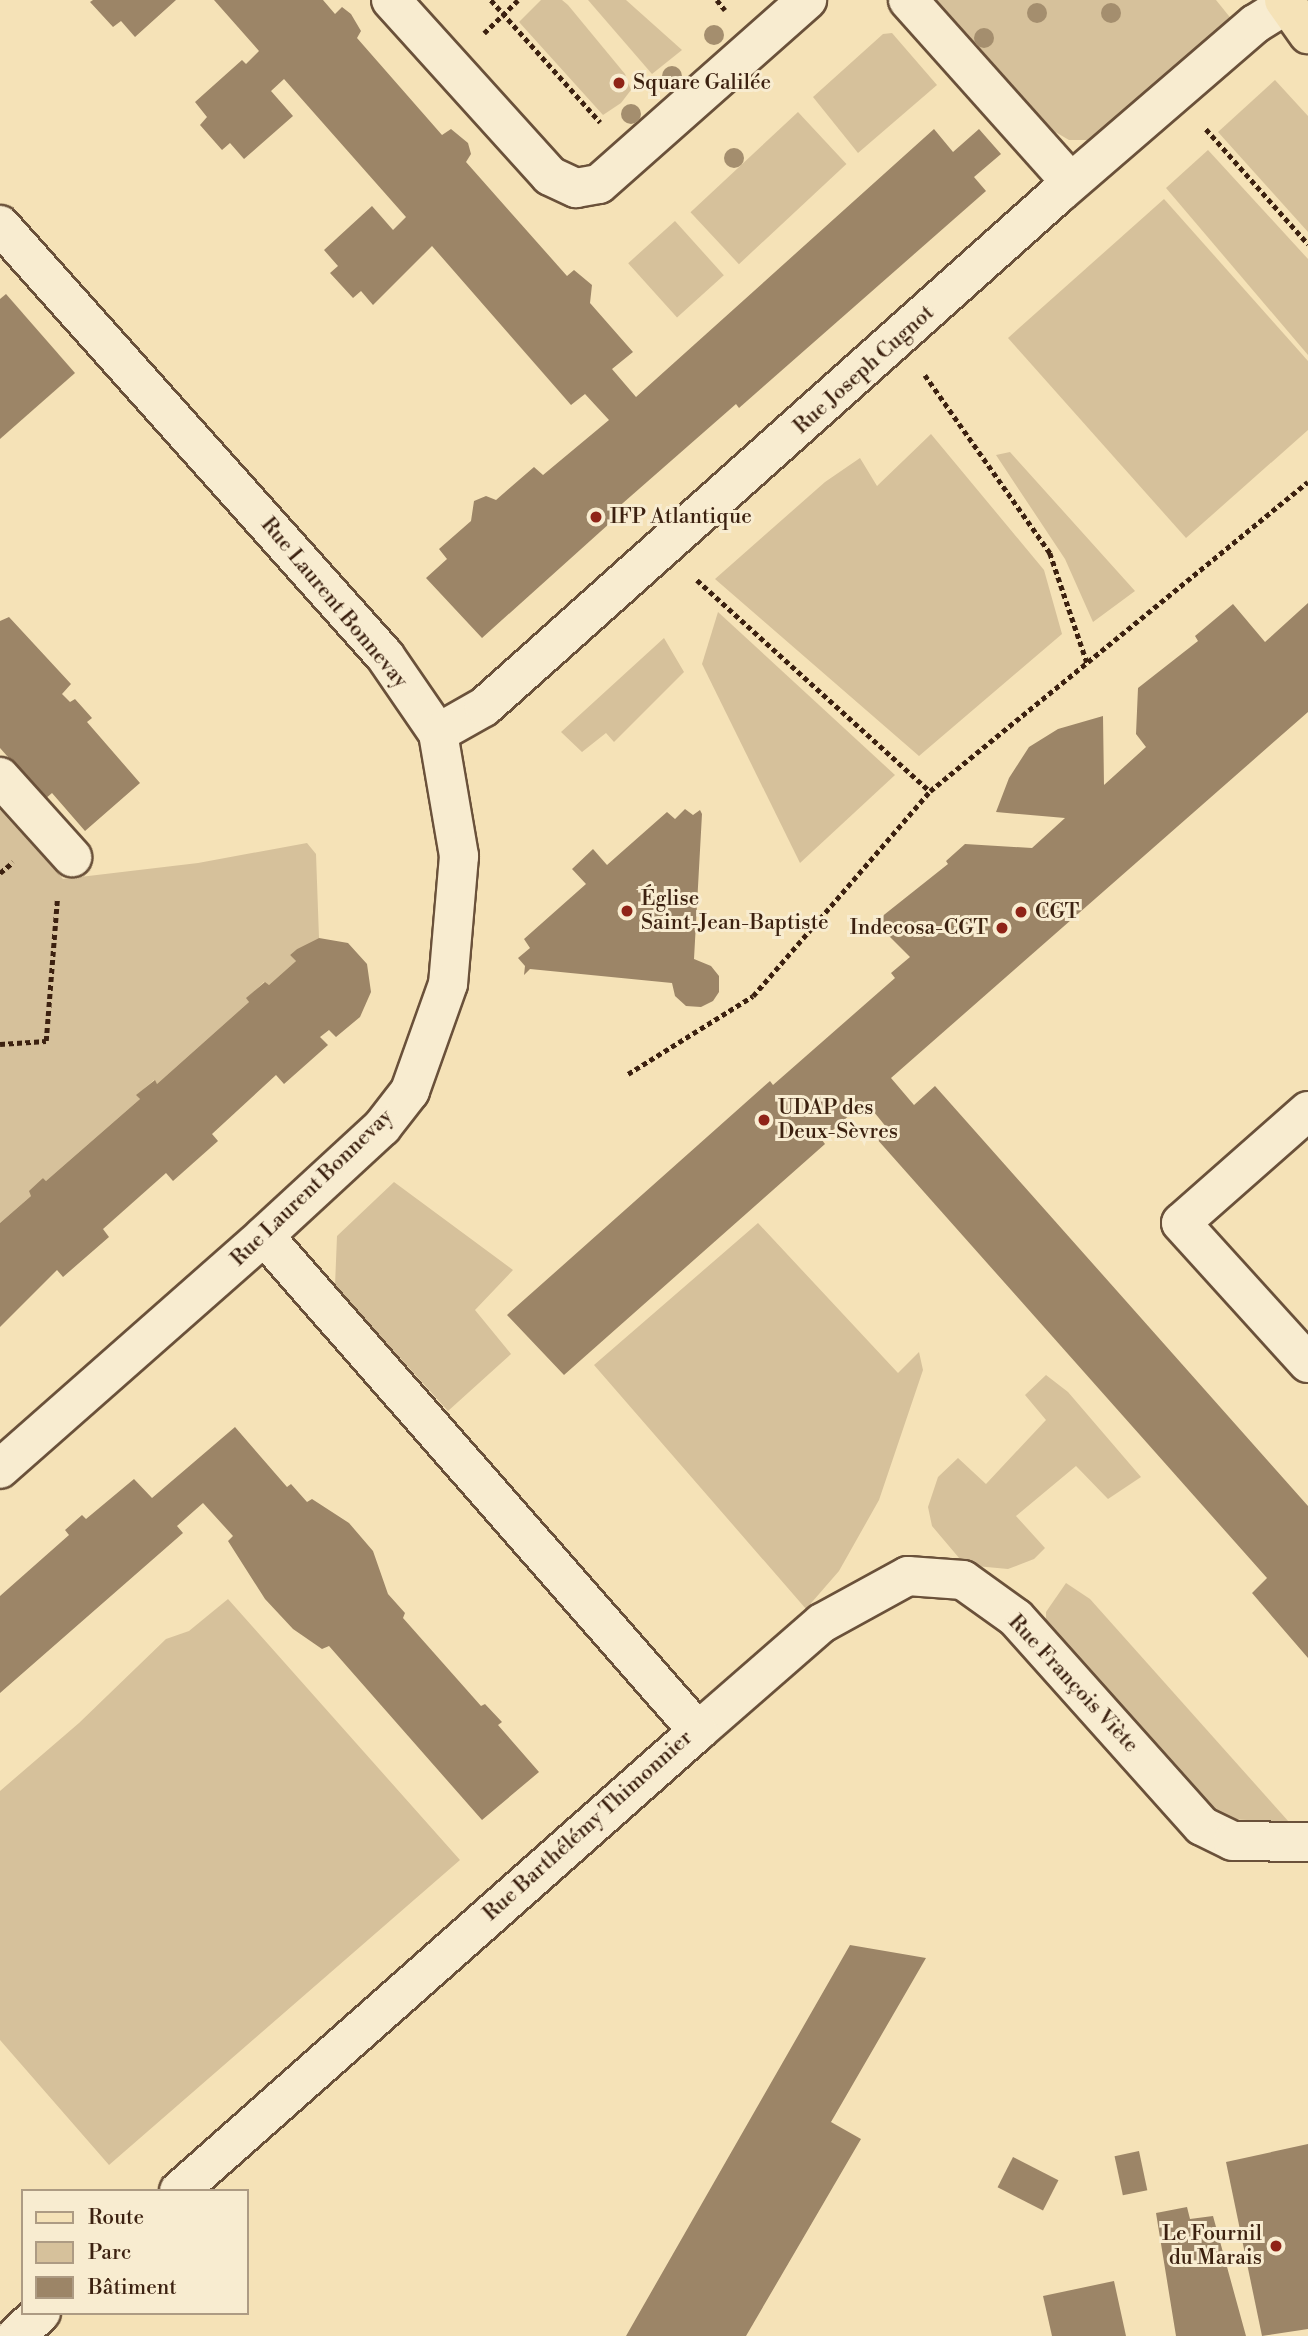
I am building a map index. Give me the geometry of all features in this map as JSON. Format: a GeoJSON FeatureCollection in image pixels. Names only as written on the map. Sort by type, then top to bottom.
{"type":"FeatureCollection","features":[{"type":"Feature","properties":{"kind":"street"},"geometry":{"type":"LineString","coordinates":[[391,0],[550,176],[576,188],[599,184],[807,0]]}},
{"type":"Feature","properties":{"kind":"street"},"geometry":{"type":"LineString","coordinates":[[908,0],[1071,182]]}},
{"type":"Feature","properties":{"kind":"street","name":"Rue Joseph Cugnot"},"geometry":{"type":"LineString","coordinates":[[438,733],[484,707],[1071,182],[1255,24],[1293,13]]}},
{"type":"Feature","properties":{"kind":"street","name":"Rue Laurent Bonnevay"},"geometry":{"type":"LineString","coordinates":[[0,225],[385,656],[438,733],[459,856],[447,984],[411,1091],[382,1127],[264,1236],[0,1469]]}},
{"type":"Feature","properties":{"kind":"street"},"geometry":{"type":"LineString","coordinates":[[0,777],[65,872]]}},
{"type":"Feature","properties":{"kind":"street"},"geometry":{"type":"LineString","coordinates":[[1308,1111],[1181,1223],[1308,1363]]}},
{"type":"Feature","properties":{"kind":"street","name":"Rue Barthélémy Thimonnier"},"geometry":{"type":"LineString","coordinates":[[181,2189],[698,1731],[264,1236]]}},
{"type":"Feature","properties":{"kind":"street","name":"Rue François Viète"},"geometry":{"type":"LineString","coordinates":[[698,1731],[822,1623],[908,1576],[963,1580],[1016,1618],[1202,1826],[1233,1841],[1308,1842]]}},
{"type":"Feature","properties":{"kind":"street"},"geometry":{"type":"LineString","coordinates":[[16,2336],[39,2315]]}},
{"type":"Feature","properties":{"kind":"path"},"geometry":{"type":"LineString","coordinates":[[491,0],[631,156]]}},
{"type":"Feature","properties":{"kind":"path"},"geometry":{"type":"LineString","coordinates":[[478,39],[518,0]]}},
{"type":"Feature","properties":{"kind":"path"},"geometry":{"type":"LineString","coordinates":[[1206,129],[1308,244]]}},
{"type":"Feature","properties":{"kind":"path"},"geometry":{"type":"LineString","coordinates":[[896,341],[925,374],[1049,553],[1088,665]]}},
{"type":"Feature","properties":{"kind":"path"},"geometry":{"type":"LineString","coordinates":[[628,1074],[753,996],[930,791],[1088,665],[1308,482]]}},
{"type":"Feature","properties":{"kind":"path"},"geometry":{"type":"LineString","coordinates":[[694,577],[930,791]]}},
{"type":"Feature","properties":{"kind":"path"},"geometry":{"type":"LineString","coordinates":[[0,1044],[46,1041],[65,872]]}},
{"type":"Feature","properties":{"kind":"green space"},"geometry":{"type":"Polygon","coordinates":[[[541,0],[562,0],[568,5],[625,74],[631,90],[621,103],[603,115],[519,22],[541,0]]]}},
{"type":"Feature","properties":{"kind":"green space"},"geometry":{"type":"Polygon","coordinates":[[[588,0],[626,0],[682,50],[652,74],[588,0]]]}},
{"type":"Feature","properties":{"kind":"green space"},"geometry":{"type":"Polygon","coordinates":[[[930,0],[1216,0],[1233,21],[1092,140],[1069,140],[1040,123],[930,0]]]}},
{"type":"Feature","properties":{"kind":"green space"},"geometry":{"type":"Polygon","coordinates":[[[892,33],[937,85],[858,153],[813,97],[883,34],[892,33]]]}},
{"type":"Feature","properties":{"kind":"green space"},"geometry":{"type":"Polygon","coordinates":[[[1275,80],[1308,116],[1308,232],[1218,132],[1275,80]]]}},
{"type":"Feature","properties":{"kind":"green space"},"geometry":{"type":"Polygon","coordinates":[[[798,112],[846,164],[739,264],[690,212],[798,112]]]}},
{"type":"Feature","properties":{"kind":"green space"},"geometry":{"type":"Polygon","coordinates":[[[1208,150],[1308,259],[1308,355],[1166,188],[1208,150]]]}},
{"type":"Feature","properties":{"kind":"green space"},"geometry":{"type":"Polygon","coordinates":[[[1164,199],[1308,361],[1308,430],[1186,538],[1008,338],[1164,199]]]}},
{"type":"Feature","properties":{"kind":"green space"},"geometry":{"type":"Polygon","coordinates":[[[675,221],[724,275],[677,317],[628,263],[675,221]]]}},
{"type":"Feature","properties":{"kind":"green space"},"geometry":{"type":"Polygon","coordinates":[[[931,434],[1044,570],[1062,634],[919,756],[715,579],[825,482],[860,458],[877,486],[931,434]]]}},
{"type":"Feature","properties":{"kind":"green space"},"geometry":{"type":"Polygon","coordinates":[[[1010,452],[1135,591],[1093,622],[1065,559],[996,455],[1010,452]]]}},
{"type":"Feature","properties":{"kind":"green space"},"geometry":{"type":"Polygon","coordinates":[[[718,612],[895,775],[800,863],[702,664],[718,612]]]}},
{"type":"Feature","properties":{"kind":"green space"},"geometry":{"type":"Polygon","coordinates":[[[664,638],[684,672],[614,742],[606,733],[582,752],[561,732],[664,638]]]}},
{"type":"Feature","properties":{"kind":"green space"},"geometry":{"type":"Polygon","coordinates":[[[0,810],[63,879],[198,863],[307,843],[316,854],[319,938],[290,955],[296,961],[269,985],[264,982],[247,998],[249,1002],[157,1084],[154,1080],[137,1095],[140,1099],[46,1181],[43,1178],[31,1196],[0,1223],[0,810]]]}},
{"type":"Feature","properties":{"kind":"green space"},"geometry":{"type":"Polygon","coordinates":[[[394,1182],[513,1270],[475,1310],[511,1354],[448,1411],[335,1286],[337,1236],[394,1182]]]}},
{"type":"Feature","properties":{"kind":"green space"},"geometry":{"type":"Polygon","coordinates":[[[758,1223],[898,1373],[919,1352],[923,1370],[879,1500],[839,1571],[806,1609],[594,1365],[758,1223]]]}},
{"type":"Feature","properties":{"kind":"green space"},"geometry":{"type":"Polygon","coordinates":[[[1046,1375],[1068,1392],[1141,1477],[1108,1499],[1076,1466],[1016,1516],[1045,1548],[1034,1559],[1008,1569],[965,1565],[932,1526],[928,1507],[938,1477],[958,1458],[986,1484],[1046,1420],[1025,1395],[1046,1375]]]}},
{"type":"Feature","properties":{"kind":"green space"},"geometry":{"type":"Polygon","coordinates":[[[1066,1583],[1090,1599],[1289,1822],[1227,1819],[1210,1808],[1046,1624],[1046,1612],[1066,1583]]]}},
{"type":"Feature","properties":{"kind":"green space"},"geometry":{"type":"Polygon","coordinates":[[[228,1599],[460,1860],[109,2165],[0,2040],[0,1791],[79,1723],[166,1639],[189,1631],[228,1599]]]}},
{"type":"Feature","properties":{"kind":"building"},"geometry":{"type":"Polygon","coordinates":[[[176,0],[135,37],[121,21],[113,27],[90,2],[176,0]]]}},
{"type":"Feature","properties":{"kind":"building"},"geometry":{"type":"Polygon","coordinates":[[[214,0],[323,0],[335,14],[342,7],[351,14],[361,31],[357,38],[442,135],[451,129],[468,143],[471,154],[466,162],[567,276],[574,270],[592,285],[590,303],[633,352],[612,369],[636,397],[934,129],[953,152],[979,129],[1001,154],[974,177],[986,191],[739,408],[736,404],[615,510],[620,514],[482,638],[426,578],[447,559],[439,549],[471,521],[474,501],[486,496],[496,500],[534,467],[543,475],[609,420],[585,394],[571,405],[432,246],[373,305],[361,291],[353,298],[330,273],[338,266],[324,250],[372,206],[393,230],[406,217],[284,79],[271,91],[293,116],[244,159],[230,143],[222,150],[200,125],[207,117],[195,102],[242,60],[246,64],[259,51],[214,0]]]}},
{"type":"Feature","properties":{"kind":"building"},"geometry":{"type":"Polygon","coordinates":[[[6,294],[75,373],[0,439],[0,299],[6,294]]]}},
{"type":"Feature","properties":{"kind":"building"},"geometry":{"type":"Polygon","coordinates":[[[1308,603],[1308,712],[891,1078],[914,1105],[935,1086],[1308,1506],[1308,1658],[1252,1593],[1267,1578],[876,1138],[887,1128],[865,1101],[822,1140],[825,1144],[564,1375],[507,1315],[770,1081],[773,1085],[895,978],[891,973],[910,957],[875,922],[948,864],[946,861],[965,844],[1032,848],[1065,818],[996,812],[1009,778],[1029,747],[1058,729],[1103,716],[1104,785],[1146,747],[1136,734],[1138,688],[1198,641],[1195,636],[1233,604],[1265,642],[1308,603]]]}},
{"type":"Feature","properties":{"kind":"building"},"geometry":{"type":"Polygon","coordinates":[[[9,617],[71,684],[62,694],[70,702],[75,699],[92,718],[87,722],[140,783],[85,831],[52,793],[45,799],[0,748],[0,621],[9,617]]]}},
{"type":"Feature","properties":{"kind":"building","name":"Église Saint-Jean-Baptiste"},"geometry":{"type":"Polygon","coordinates":[[[685,809],[693,815],[700,810],[702,814],[694,959],[711,966],[719,976],[719,992],[713,1001],[701,1007],[686,1006],[675,996],[672,983],[530,969],[524,975],[525,966],[518,958],[530,948],[524,939],[586,884],[572,869],[593,849],[607,865],[667,812],[675,819],[685,809]]]}},
{"type":"Feature","properties":{"kind":"building"},"geometry":{"type":"Polygon","coordinates":[[[319,938],[348,943],[367,964],[371,992],[360,1017],[336,1037],[329,1030],[320,1037],[328,1045],[284,1084],[276,1075],[212,1134],[218,1141],[173,1181],[166,1173],[103,1229],[109,1237],[63,1277],[57,1270],[0,1327],[0,1223],[31,1196],[29,1191],[43,1178],[46,1181],[140,1099],[136,1095],[155,1080],[157,1084],[249,1002],[246,998],[265,982],[269,985],[296,961],[290,955],[319,938]]]}},
{"type":"Feature","properties":{"kind":"building"},"geometry":{"type":"Polygon","coordinates":[[[235,1427],[287,1487],[291,1484],[307,1502],[312,1499],[349,1523],[373,1551],[388,1594],[405,1613],[403,1618],[481,1706],[485,1704],[502,1722],[498,1725],[539,1772],[482,1820],[329,1646],[322,1649],[293,1629],[265,1599],[228,1541],[233,1536],[203,1503],[177,1526],[183,1533],[0,1693],[0,1596],[69,1535],[65,1530],[82,1515],[86,1519],[134,1479],[152,1498],[235,1427]]]}},
{"type":"Feature","properties":{"kind":"building"},"geometry":{"type":"Polygon","coordinates":[[[850,1945],[926,1958],[831,2122],[861,2139],[746,2336],[626,2336],[850,1945]]]}},
{"type":"Feature","properties":{"kind":"building","name":"Le Fournil du Marais"},"geometry":{"type":"Polygon","coordinates":[[[1308,2144],[1308,2329],[1262,2336],[1226,2162],[1308,2144]]]}},
{"type":"Feature","properties":{"kind":"building"},"geometry":{"type":"Polygon","coordinates":[[[1139,2151],[1147,2190],[1123,2195],[1115,2156],[1139,2151]]]}},
{"type":"Feature","properties":{"kind":"building"},"geometry":{"type":"Polygon","coordinates":[[[1013,2157],[1058,2180],[1043,2210],[998,2187],[1013,2157]]]}},
{"type":"Feature","properties":{"kind":"building"},"geometry":{"type":"Polygon","coordinates":[[[1187,2207],[1190,2219],[1213,2216],[1246,2336],[1176,2336],[1156,2213],[1187,2207]]]}},
{"type":"Feature","properties":{"kind":"building"},"geometry":{"type":"Polygon","coordinates":[[[1114,2281],[1126,2336],[1052,2336],[1043,2296],[1114,2281]]]}},
{"type":"Feature","properties":{"kind":"place","name":"Square Galilée"},"geometry":{"type":"Point","coordinates":[619,83]}},
{"type":"Feature","properties":{"kind":"place","name":"IFP Atlantique"},"geometry":{"type":"Point","coordinates":[596,517]}},
{"type":"Feature","properties":{"kind":"place","name":"Église Saint-Jean-Baptiste"},"geometry":{"type":"Point","coordinates":[627,911]}},
{"type":"Feature","properties":{"kind":"place","name":"CGT"},"geometry":{"type":"Point","coordinates":[1021,912]}},
{"type":"Feature","properties":{"kind":"place","name":"Indecosa-CGT"},"geometry":{"type":"Point","coordinates":[1002,928]}},
{"type":"Feature","properties":{"kind":"place","name":"UDAP des Deux-Sèvres"},"geometry":{"type":"Point","coordinates":[764,1120]}},
{"type":"Feature","properties":{"kind":"place","name":"Le Fournil du Marais"},"geometry":{"type":"Point","coordinates":[1276,2246]}}]}
